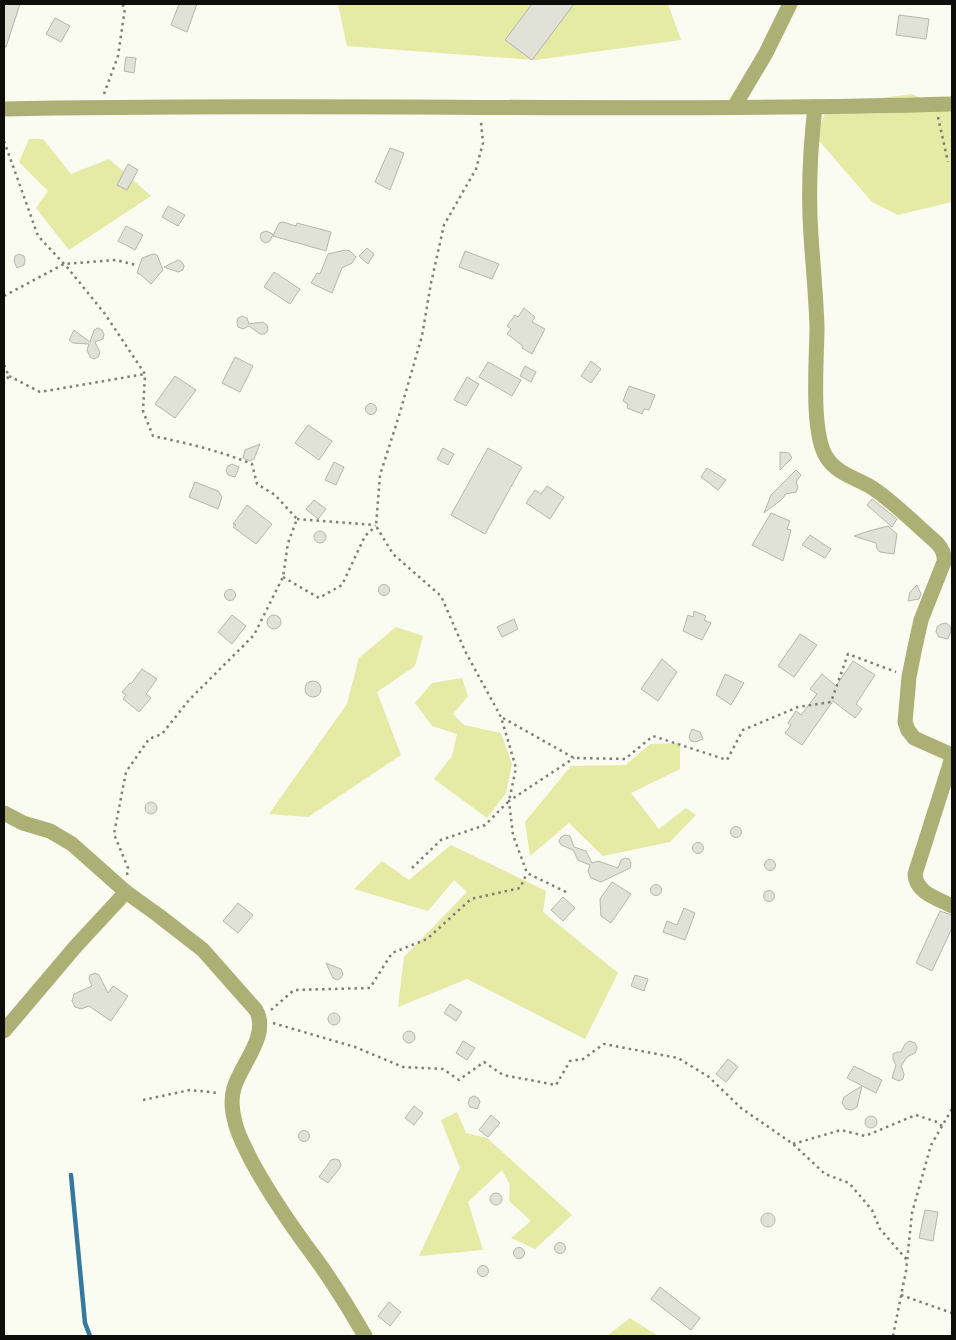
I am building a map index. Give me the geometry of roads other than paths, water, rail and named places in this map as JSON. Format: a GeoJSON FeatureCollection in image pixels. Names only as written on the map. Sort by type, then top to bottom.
{"type":"FeatureCollection","features":[{"type":"Feature","properties":{"kind":"street"},"geometry":{"type":"LineString","coordinates":[[734,107],[766,53],[790,4]]}},
{"type":"Feature","properties":{"kind":"street"},"geometry":{"type":"LineString","coordinates":[[4,109],[211,105],[481,108],[815,107],[952,104]]}},
{"type":"Feature","properties":{"kind":"street"},"geometry":{"type":"LineString","coordinates":[[815,107],[810,147],[811,235],[816,283],[817,428],[821,446],[830,463],[842,472],[874,489],[937,543],[945,556],[921,620],[909,677],[905,716],[908,730],[914,738],[952,757],[914,874],[915,882],[919,888],[952,906]]}},
{"type":"Feature","properties":{"kind":"street"},"geometry":{"type":"LineString","coordinates":[[4,813],[24,823],[50,831],[72,844],[126,892],[203,950],[256,1010],[260,1019],[258,1036],[235,1086],[233,1095],[234,1119],[238,1135],[288,1221],[330,1280],[365,1336]]}},
{"type":"Feature","properties":{"kind":"street"},"geometry":{"type":"LineString","coordinates":[[4,1031],[76,946],[126,892]]}},
{"type":"Feature","properties":{"kind":"waterway"},"geometry":{"type":"LineString","coordinates":[[71,1175],[85,1323],[90,1336]]}}]}
